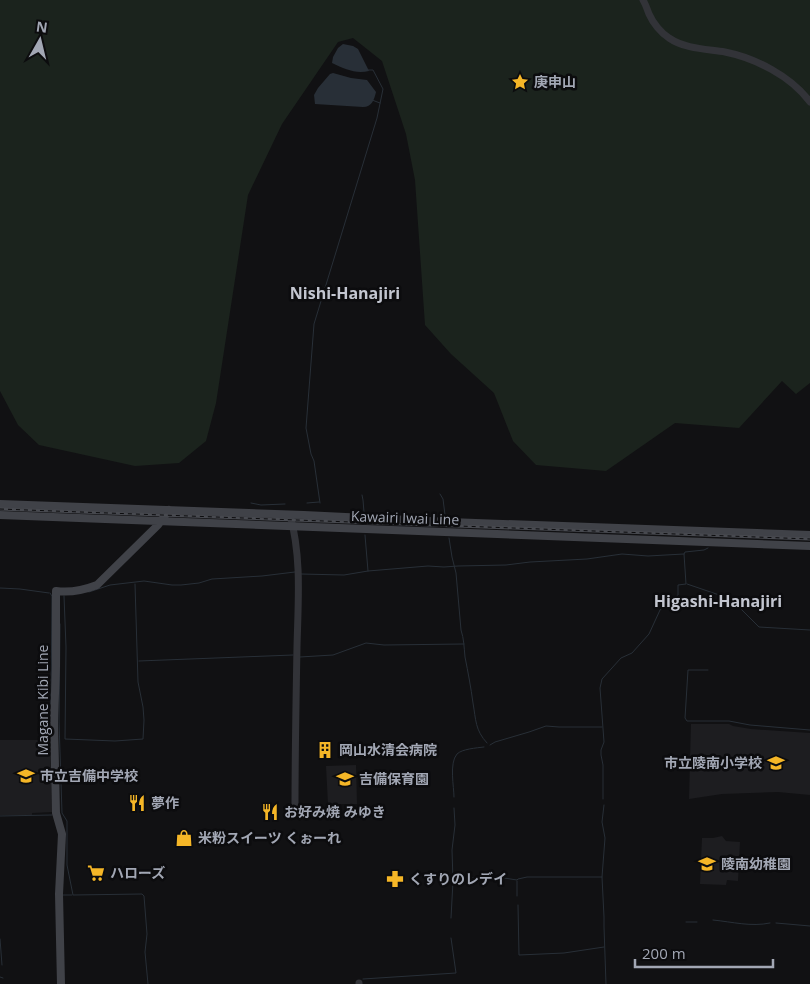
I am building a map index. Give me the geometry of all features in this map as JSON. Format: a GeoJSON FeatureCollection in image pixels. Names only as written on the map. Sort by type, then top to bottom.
{"type":"FeatureCollection","features":[{"type":"Feature","properties":{"kind":"main road","name":"Kawairi Iwai Line"},"geometry":{"type":"LineString","coordinates":[[0,504],[810,535]]}},
{"type":"Feature","properties":{"kind":"main road","name":"Magane Kibi Line"},"geometry":{"type":"LineString","coordinates":[[61,984],[59,894],[62,834],[56,813],[54,721],[56,592],[88,589],[97,585],[161,522],[169,510]]}},
{"type":"Feature","properties":{"kind":"main road","name":"Kawairi Iwai Line"},"geometry":{"type":"LineString","coordinates":[[0,515],[810,546]]}},
{"type":"Feature","properties":{"kind":"street"},"geometry":{"type":"LineString","coordinates":[[643,0],[649,15],[668,38],[682,45],[745,57],[763,64],[798,88],[810,102]]}},
{"type":"Feature","properties":{"kind":"street"},"geometry":{"type":"LineString","coordinates":[[290,515],[298,573],[295,807]]}},
{"type":"Feature","properties":{"kind":"shaded area"},"geometry":{"type":"Polygon","coordinates":[[[0,0],[810,0],[810,383],[796,394],[782,381],[739,428],[675,423],[606,471],[536,465],[513,441],[494,393],[451,354],[425,325],[415,180],[406,134],[382,61],[353,38],[338,42],[282,124],[248,195],[216,403],[206,441],[179,463],[135,466],[39,445],[18,425],[0,391],[0,0]]]}},
{"type":"Feature","properties":{"kind":"shaded area"},"geometry":{"type":"Polygon","coordinates":[[[343,44],[358,49],[369,71],[355,71],[332,63],[338,48],[343,44]]]}},
{"type":"Feature","properties":{"kind":"shaded area"},"geometry":{"type":"Polygon","coordinates":[[[333,73],[367,80],[376,92],[369,106],[315,104],[314,95],[318,88],[333,73]]]}},
{"type":"Feature","properties":{"kind":"shaded area"},"geometry":{"type":"Polygon","coordinates":[[[691,724],[729,724],[751,729],[810,733],[810,795],[778,792],[722,794],[689,799],[691,724]]]}},
{"type":"Feature","properties":{"kind":"shaded area","name":"市立吉備中学校"},"geometry":{"type":"Polygon","coordinates":[[[0,740],[50,740],[52,812],[32,813],[32,815],[0,815],[0,740]]]}},
{"type":"Feature","properties":{"kind":"shaded area"},"geometry":{"type":"Polygon","coordinates":[[[356,765],[357,804],[328,804],[326,766],[356,765]]]}},
{"type":"Feature","properties":{"kind":"shaded area"},"geometry":{"type":"Polygon","coordinates":[[[722,836],[726,841],[740,842],[738,881],[727,880],[726,885],[700,884],[702,838],[722,836]]]}},
{"type":"Feature","properties":{"kind":"waterway"},"geometry":{"type":"LineString","coordinates":[[320,503],[314,461],[306,428],[314,324],[377,118],[383,89],[373,70],[368,70]]}},
{"type":"Feature","properties":{"kind":"waterway"},"geometry":{"type":"LineString","coordinates":[[372,100],[380,103]]}},
{"type":"Feature","properties":{"kind":"waterway"},"geometry":{"type":"LineString","coordinates":[[440,494],[443,499],[445,515]]}},
{"type":"Feature","properties":{"kind":"waterway"},"geometry":{"type":"LineString","coordinates":[[362,495],[364,512]]}},
{"type":"Feature","properties":{"kind":"waterway"},"geometry":{"type":"LineString","coordinates":[[307,503],[319,502]]}},
{"type":"Feature","properties":{"kind":"waterway"},"geometry":{"type":"LineString","coordinates":[[251,503],[261,505],[285,504]]}},
{"type":"Feature","properties":{"kind":"waterway"},"geometry":{"type":"LineString","coordinates":[[365,535],[368,571]]}},
{"type":"Feature","properties":{"kind":"waterway"},"geometry":{"type":"LineString","coordinates":[[449,538],[456,573],[461,630],[476,720],[480,734],[487,743]]}},
{"type":"Feature","properties":{"kind":"waterway"},"geometry":{"type":"LineString","coordinates":[[603,799],[601,750],[604,742],[600,688],[602,679],[621,658],[632,653],[649,634],[660,610],[678,595],[678,585],[686,584],[685,552],[708,548]]}},
{"type":"Feature","properties":{"kind":"waterway"},"geometry":{"type":"LineString","coordinates":[[301,574],[344,575],[428,566],[506,565],[587,559],[622,554],[648,556],[684,554]]}},
{"type":"Feature","properties":{"kind":"waterway"},"geometry":{"type":"LineString","coordinates":[[89,592],[110,585],[144,581],[181,585],[212,579],[295,572]]}},
{"type":"Feature","properties":{"kind":"waterway"},"geometry":{"type":"LineString","coordinates":[[64,596],[66,647],[65,739],[115,741],[143,739],[143,707],[138,682],[135,584]]}},
{"type":"Feature","properties":{"kind":"waterway"},"geometry":{"type":"LineString","coordinates":[[687,584],[731,599],[759,627],[810,630]]}},
{"type":"Feature","properties":{"kind":"waterway"},"geometry":{"type":"LineString","coordinates":[[0,588],[49,593]]}},
{"type":"Feature","properties":{"kind":"waterway"},"geometry":{"type":"LineString","coordinates":[[50,593],[52,596],[51,704]]}},
{"type":"Feature","properties":{"kind":"waterway"},"geometry":{"type":"LineString","coordinates":[[60,624],[59,721],[62,813],[67,821],[67,865],[73,895],[142,894],[144,896],[147,934],[145,952],[148,984]]}},
{"type":"Feature","properties":{"kind":"waterway"},"geometry":{"type":"LineString","coordinates":[[300,657],[333,655],[366,643],[384,645],[464,644]]}},
{"type":"Feature","properties":{"kind":"waterway"},"geometry":{"type":"LineString","coordinates":[[139,661],[293,655]]}},
{"type":"Feature","properties":{"kind":"waterway"},"geometry":{"type":"LineString","coordinates":[[708,670],[688,670],[685,718],[687,721],[729,721],[750,725],[810,730]]}},
{"type":"Feature","properties":{"kind":"waterway"},"geometry":{"type":"LineString","coordinates":[[490,745],[546,726],[602,727]]}},
{"type":"Feature","properties":{"kind":"waterway"},"geometry":{"type":"LineString","coordinates":[[454,797],[453,763],[457,754],[469,749],[484,747]]}},
{"type":"Feature","properties":{"kind":"waterway"},"geometry":{"type":"LineString","coordinates":[[604,805],[602,822],[605,838],[602,877],[606,984]]}},
{"type":"Feature","properties":{"kind":"waterway"},"geometry":{"type":"LineString","coordinates":[[451,918],[454,808]]}},
{"type":"Feature","properties":{"kind":"waterway"},"geometry":{"type":"LineString","coordinates":[[0,816],[52,815]]}},
{"type":"Feature","properties":{"kind":"waterway"},"geometry":{"type":"LineString","coordinates":[[452,878],[504,878],[517,880],[527,877],[602,877]]}},
{"type":"Feature","properties":{"kind":"waterway"},"geometry":{"type":"LineString","coordinates":[[517,881],[517,896]]}},
{"type":"Feature","properties":{"kind":"waterway"},"geometry":{"type":"LineString","coordinates":[[63,895],[72,895]]}},
{"type":"Feature","properties":{"kind":"waterway"},"geometry":{"type":"LineString","coordinates":[[518,905],[519,955],[564,953],[604,947]]}},
{"type":"Feature","properties":{"kind":"waterway"},"geometry":{"type":"LineString","coordinates":[[713,920],[749,924],[770,923]]}},
{"type":"Feature","properties":{"kind":"waterway"},"geometry":{"type":"LineString","coordinates":[[686,922],[697,922]]}},
{"type":"Feature","properties":{"kind":"waterway"},"geometry":{"type":"LineString","coordinates":[[776,923],[810,926]]}},
{"type":"Feature","properties":{"kind":"waterway"},"geometry":{"type":"LineString","coordinates":[[363,979],[456,973],[451,938]]}},
{"type":"Feature","properties":{"kind":"waterway"},"geometry":{"type":"LineString","coordinates":[[0,939],[2,965]]}},
{"type":"Feature","properties":{"kind":"railway"},"geometry":{"type":"LineString","coordinates":[[0,509],[810,539]]}},
{"type":"Feature","properties":{"kind":"place","name":"庚申山"},"geometry":{"type":"Point","coordinates":[520,82]}},
{"type":"Feature","properties":{"kind":"place","name":"岡山水清会病院"},"geometry":{"type":"Point","coordinates":[325,750]}},
{"type":"Feature","properties":{"kind":"place","name":"市立陵南小学校"},"geometry":{"type":"Point","coordinates":[776,763]}},
{"type":"Feature","properties":{"kind":"place","name":"市立吉備中学校"},"geometry":{"type":"Point","coordinates":[26,776]}},
{"type":"Feature","properties":{"kind":"place","name":"吉備保育園"},"geometry":{"type":"Point","coordinates":[345,779]}},
{"type":"Feature","properties":{"kind":"place","name":"夢作"},"geometry":{"type":"Point","coordinates":[137,803]}},
{"type":"Feature","properties":{"kind":"place","name":"お好み焼 みゆき"},"geometry":{"type":"Point","coordinates":[270,812]}},
{"type":"Feature","properties":{"kind":"place","name":"米粉スイーツ くぉーれ"},"geometry":{"type":"Point","coordinates":[184,838]}},
{"type":"Feature","properties":{"kind":"place","name":"陵南幼稚園"},"geometry":{"type":"Point","coordinates":[707,864]}},
{"type":"Feature","properties":{"kind":"place","name":"ハローズ"},"geometry":{"type":"Point","coordinates":[96,873]}},
{"type":"Feature","properties":{"kind":"place","name":"くすりのレデイ"},"geometry":{"type":"Point","coordinates":[395,879]}},
{"type":"Feature","properties":{"kind":"district","name":"Nishi-Hanajiri"},"geometry":{"type":"Point","coordinates":[345,293]}},
{"type":"Feature","properties":{"kind":"district","name":"Higashi-Hanajiri"},"geometry":{"type":"Point","coordinates":[718,601]}}]}
